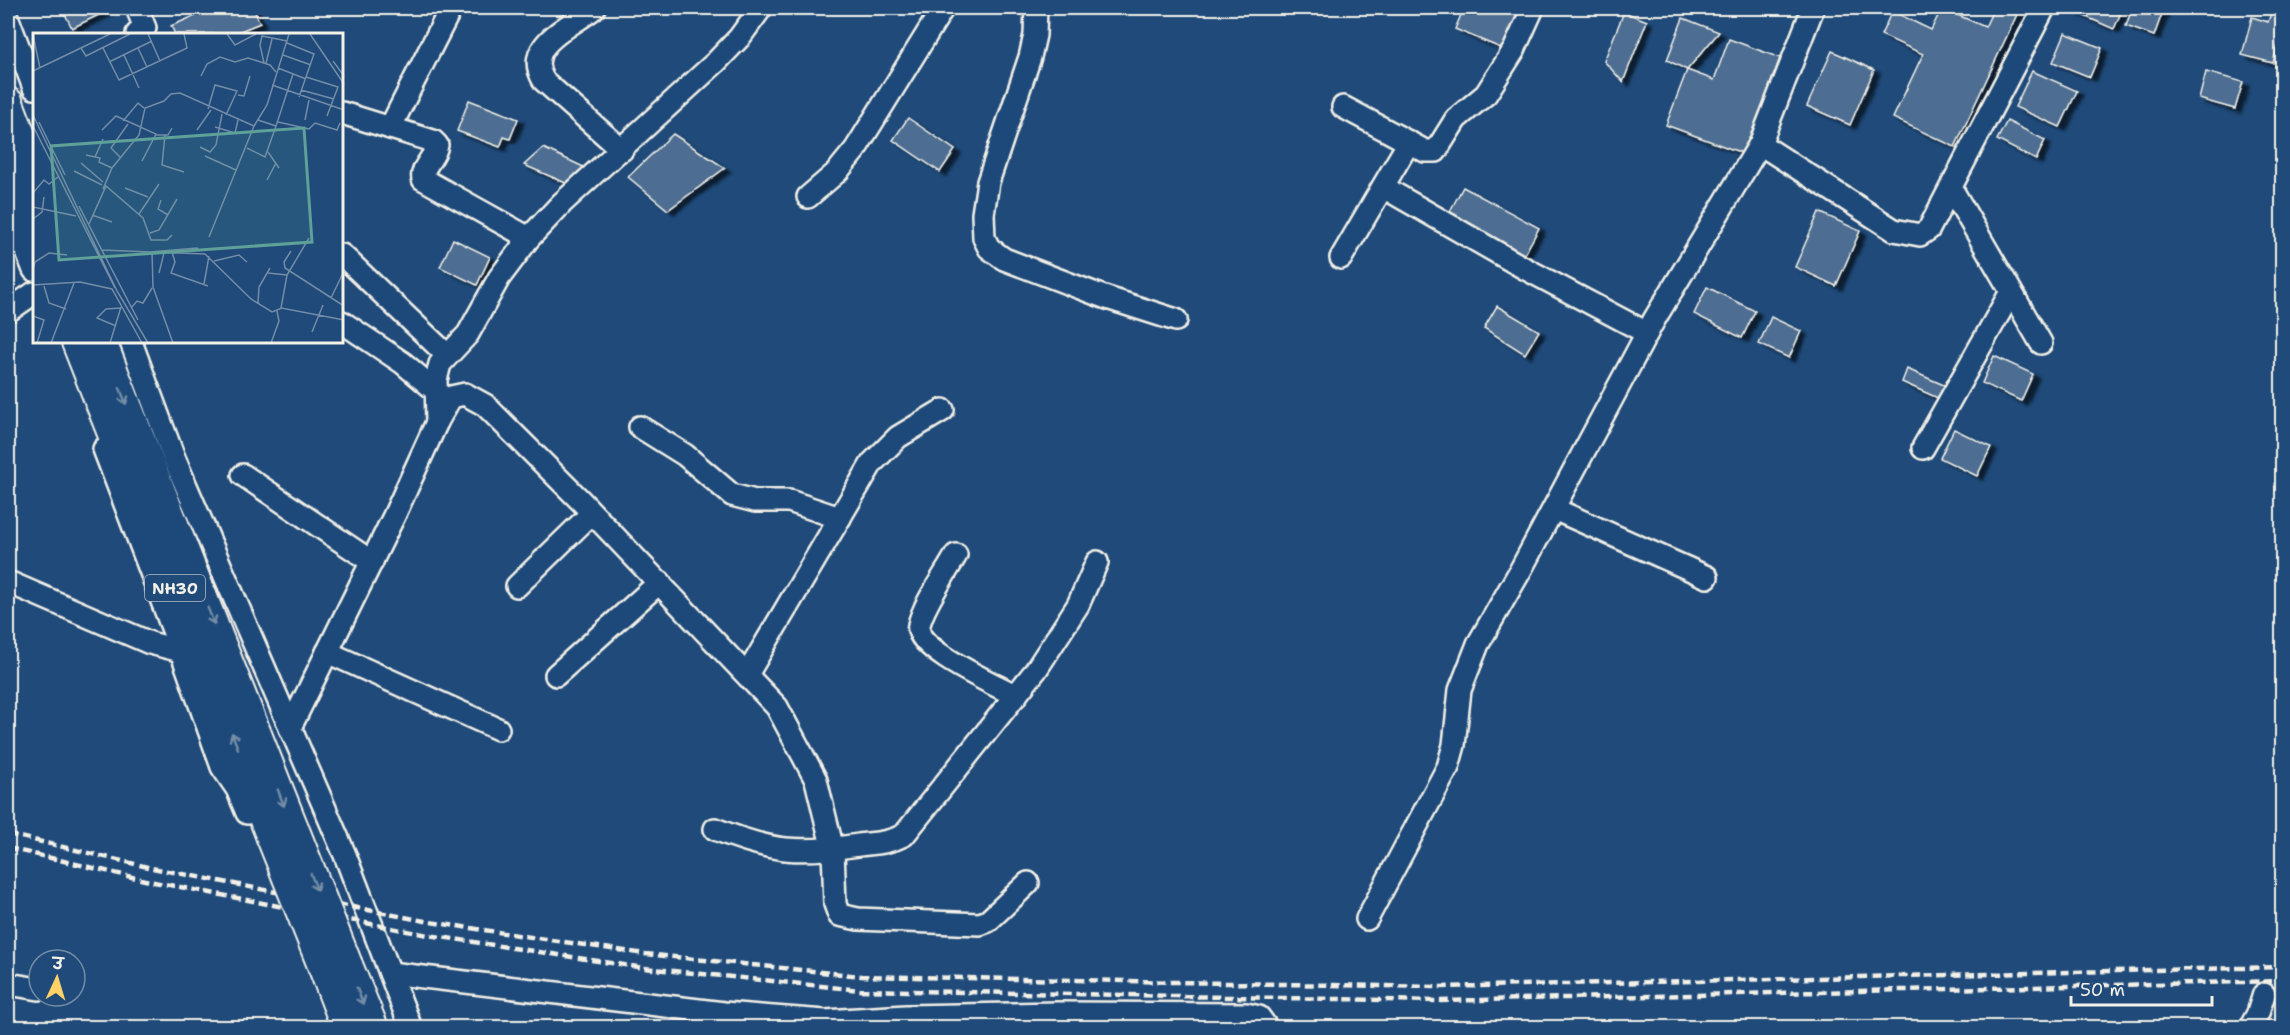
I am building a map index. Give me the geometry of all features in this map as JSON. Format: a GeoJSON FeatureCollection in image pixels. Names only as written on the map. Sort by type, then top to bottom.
{"type":"FeatureCollection","features":[{"type":"Feature","properties":{"kind":"highway"},"geometry":{"type":"LineString","coordinates":[[8,103],[33,169]]}},
{"type":"Feature","properties":{"kind":"highway"},"geometry":{"type":"LineString","coordinates":[[8,163],[33,230]]}},
{"type":"Feature","properties":{"kind":"highway","name":"NH30"},"geometry":{"type":"LineString","coordinates":[[78,344],[282,831],[336,967],[373,1028]]}},
{"type":"Feature","properties":{"kind":"highway","name":"NH30"},"geometry":{"type":"LineString","coordinates":[[102,344],[282,831]]}},
{"type":"Feature","properties":{"kind":"highway","name":"NH30"},"geometry":{"type":"LineString","coordinates":[[336,967],[347,1028]]}},
{"type":"Feature","properties":{"kind":"street"},"geometry":{"type":"LineString","coordinates":[[138,8],[144,32]]}},
{"type":"Feature","properties":{"kind":"street"},"geometry":{"type":"LineString","coordinates":[[390,128],[451,8]]}},
{"type":"Feature","properties":{"kind":"street"},"geometry":{"type":"LineString","coordinates":[[594,8],[544,45],[537,57],[538,70],[544,81],[622,150]]}},
{"type":"Feature","properties":{"kind":"street"},"geometry":{"type":"LineString","coordinates":[[437,422],[435,390],[437,371],[447,355],[468,334],[499,278],[529,238],[562,203],[716,62],[739,38],[761,8]]}},
{"type":"Feature","properties":{"kind":"street"},"geometry":{"type":"LineString","coordinates":[[808,197],[837,171],[855,150],[943,8]]}},
{"type":"Feature","properties":{"kind":"street"},"geometry":{"type":"LineString","coordinates":[[1036,8],[1035,35],[1030,57],[988,182],[983,214],[984,238],[989,248],[1004,259],[1104,297],[1176,320]]}},
{"type":"Feature","properties":{"kind":"street"},"geometry":{"type":"LineString","coordinates":[[1343,106],[1429,152],[1436,151],[1456,119],[1486,94],[1514,50],[1533,8]]}},
{"type":"Feature","properties":{"kind":"street"},"geometry":{"type":"LineString","coordinates":[[1367,919],[1448,767],[1454,745],[1457,707],[1465,672],[1647,333],[1760,144],[1813,8]]}},
{"type":"Feature","properties":{"kind":"street"},"geometry":{"type":"LineString","coordinates":[[1760,144],[1894,230],[1908,235],[1920,235],[1929,229],[2044,8]]}},
{"type":"Feature","properties":{"kind":"street"},"geometry":{"type":"LineString","coordinates":[[8,19],[33,79]]}},
{"type":"Feature","properties":{"kind":"street"},"geometry":{"type":"LineString","coordinates":[[344,114],[435,143],[436,152],[423,171],[423,179],[529,238]]}},
{"type":"Feature","properties":{"kind":"street"},"geometry":{"type":"LineString","coordinates":[[1341,258],[1409,142]]}},
{"type":"Feature","properties":{"kind":"street"},"geometry":{"type":"LineString","coordinates":[[1383,187],[1524,268],[1647,333]]}},
{"type":"Feature","properties":{"kind":"street"},"geometry":{"type":"LineString","coordinates":[[1951,188],[2041,343]]}},
{"type":"Feature","properties":{"kind":"street"},"geometry":{"type":"LineString","coordinates":[[8,205],[33,268]]}},
{"type":"Feature","properties":{"kind":"street"},"geometry":{"type":"LineString","coordinates":[[344,257],[447,355]]}},
{"type":"Feature","properties":{"kind":"street"},"geometry":{"type":"LineString","coordinates":[[1923,448],[2011,292]]}},
{"type":"Feature","properties":{"kind":"street"},"geometry":{"type":"LineString","coordinates":[[8,311],[33,294]]}},
{"type":"Feature","properties":{"kind":"street"},"geometry":{"type":"LineString","coordinates":[[344,323],[403,363],[435,390]]}},
{"type":"Feature","properties":{"kind":"street"},"geometry":{"type":"LineString","coordinates":[[65,344],[181,651],[222,767],[237,789],[333,1028]]}},
{"type":"Feature","properties":{"kind":"street"},"geometry":{"type":"LineString","coordinates":[[131,344],[174,458],[290,728],[297,763],[345,855],[411,1028]]}},
{"type":"Feature","properties":{"kind":"street"},"geometry":{"type":"LineString","coordinates":[[290,728],[372,562],[437,422],[452,397],[465,394],[485,405],[748,673],[777,707],[816,780],[833,850],[836,910],[839,915],[980,924],[988,921],[1028,883]]}},
{"type":"Feature","properties":{"kind":"street"},"geometry":{"type":"LineString","coordinates":[[748,673],[872,463],[884,448],[943,410]]}},
{"type":"Feature","properties":{"kind":"street"},"geometry":{"type":"LineString","coordinates":[[640,427],[685,455],[732,495],[755,501],[789,501],[840,518]]}},
{"type":"Feature","properties":{"kind":"street"},"geometry":{"type":"LineString","coordinates":[[243,475],[372,562]]}},
{"type":"Feature","properties":{"kind":"street"},"geometry":{"type":"LineString","coordinates":[[1554,508],[1707,577]]}},
{"type":"Feature","properties":{"kind":"street"},"geometry":{"type":"LineString","coordinates":[[517,586],[592,513]]}},
{"type":"Feature","properties":{"kind":"street"},"geometry":{"type":"LineString","coordinates":[[956,555],[922,617],[918,633],[921,640],[936,652],[1016,696]]}},
{"type":"Feature","properties":{"kind":"street"},"geometry":{"type":"LineString","coordinates":[[715,829],[751,844],[775,849],[833,850],[891,842],[904,835],[1036,670],[1078,604],[1097,562]]}},
{"type":"Feature","properties":{"kind":"street"},"geometry":{"type":"LineString","coordinates":[[8,582],[150,643],[181,651]]}},
{"type":"Feature","properties":{"kind":"street"},"geometry":{"type":"LineString","coordinates":[[556,675],[660,582]]}},
{"type":"Feature","properties":{"kind":"street"},"geometry":{"type":"LineString","coordinates":[[327,652],[498,729]]}},
{"type":"Feature","properties":{"kind":"street"},"geometry":{"type":"LineString","coordinates":[[390,973],[724,1013],[846,1024],[906,1016],[1058,1013],[1246,1014],[1259,1017],[1267,1028]]}},
{"type":"Feature","properties":{"kind":"street"},"geometry":{"type":"LineString","coordinates":[[8,984],[27,987]]}},
{"type":"Feature","properties":{"kind":"street"},"geometry":{"type":"LineString","coordinates":[[2250,1028],[2264,994]]}},
{"type":"Feature","properties":{"kind":"building"},"geometry":{"type":"Polygon","coordinates":[[[62,8],[113,8],[72,28],[62,8]]]}},
{"type":"Feature","properties":{"kind":"building"},"geometry":{"type":"Polygon","coordinates":[[[213,8],[253,8],[260,23],[235,33],[174,33],[171,26],[213,8]]]}},
{"type":"Feature","properties":{"kind":"building"},"geometry":{"type":"Polygon","coordinates":[[[1464,8],[1527,8],[1508,51],[1455,29],[1464,8]]]}},
{"type":"Feature","properties":{"kind":"building"},"geometry":{"type":"Polygon","coordinates":[[[1942,8],[1985,27],[1994,8],[2020,8],[1955,147],[1893,118],[1923,54],[1881,35],[1892,11],[1931,30],[1942,8]]]}},
{"type":"Feature","properties":{"kind":"building"},"geometry":{"type":"Polygon","coordinates":[[[2066,8],[2117,8],[2122,10],[2114,29],[2066,8]]]}},
{"type":"Feature","properties":{"kind":"building"},"geometry":{"type":"Polygon","coordinates":[[[2132,8],[2164,8],[2154,36],[2126,26],[2132,8]]]}},
{"type":"Feature","properties":{"kind":"building"},"geometry":{"type":"Polygon","coordinates":[[[1624,12],[1647,21],[1623,82],[1604,61],[1624,12]]]}},
{"type":"Feature","properties":{"kind":"building"},"geometry":{"type":"Polygon","coordinates":[[[2271,13],[2282,16],[2282,29],[2273,63],[2242,55],[2252,17],[2268,22],[2271,13]]]}},
{"type":"Feature","properties":{"kind":"building"},"geometry":{"type":"Polygon","coordinates":[[[1683,18],[1719,32],[1687,70],[1667,60],[1683,18]]]}},
{"type":"Feature","properties":{"kind":"building"},"geometry":{"type":"Polygon","coordinates":[[[2065,33],[2102,48],[2090,77],[2053,62],[2065,33]]]}},
{"type":"Feature","properties":{"kind":"building"},"geometry":{"type":"Polygon","coordinates":[[[1729,39],[1780,58],[1745,154],[1666,125],[1687,70],[1714,80],[1729,39]]]}},
{"type":"Feature","properties":{"kind":"building"},"geometry":{"type":"Polygon","coordinates":[[[1832,51],[1874,70],[1850,125],[1807,106],[1832,51]]]}},
{"type":"Feature","properties":{"kind":"building"},"geometry":{"type":"Polygon","coordinates":[[[2032,71],[2077,91],[2060,127],[2015,107],[2032,71]]]}},
{"type":"Feature","properties":{"kind":"building"},"geometry":{"type":"Polygon","coordinates":[[[2206,72],[2243,82],[2235,109],[2199,99],[2206,72]]]}},
{"type":"Feature","properties":{"kind":"building"},"geometry":{"type":"Polygon","coordinates":[[[469,100],[518,119],[510,139],[504,137],[500,147],[457,131],[469,100]]]}},
{"type":"Feature","properties":{"kind":"building"},"geometry":{"type":"Polygon","coordinates":[[[908,118],[955,150],[940,172],[893,140],[908,118]]]}},
{"type":"Feature","properties":{"kind":"building"},"geometry":{"type":"Polygon","coordinates":[[[2007,121],[2045,140],[2036,160],[1997,140],[2007,121]]]}},
{"type":"Feature","properties":{"kind":"building"},"geometry":{"type":"Polygon","coordinates":[[[673,134],[725,168],[668,210],[628,177],[673,134]]]}},
{"type":"Feature","properties":{"kind":"building"},"geometry":{"type":"Polygon","coordinates":[[[543,148],[592,171],[575,187],[524,165],[543,148]]]}},
{"type":"Feature","properties":{"kind":"building"},"geometry":{"type":"Polygon","coordinates":[[[1463,187],[1539,228],[1523,257],[1448,215],[1463,187]]]}},
{"type":"Feature","properties":{"kind":"building"},"geometry":{"type":"Polygon","coordinates":[[[1819,212],[1860,231],[1836,286],[1795,267],[1819,212]]]}},
{"type":"Feature","properties":{"kind":"building"},"geometry":{"type":"Polygon","coordinates":[[[453,239],[490,257],[477,285],[440,267],[453,239]]]}},
{"type":"Feature","properties":{"kind":"building"},"geometry":{"type":"Polygon","coordinates":[[[1707,287],[1755,311],[1742,338],[1694,314],[1707,287]]]}},
{"type":"Feature","properties":{"kind":"building"},"geometry":{"type":"Polygon","coordinates":[[[1497,306],[1539,331],[1525,354],[1484,328],[1497,306]]]}},
{"type":"Feature","properties":{"kind":"building"},"geometry":{"type":"Polygon","coordinates":[[[1771,317],[1801,331],[1789,358],[1759,344],[1771,317]]]}},
{"type":"Feature","properties":{"kind":"building"},"geometry":{"type":"Polygon","coordinates":[[[1994,356],[2033,374],[2021,401],[1982,383],[1994,356]]]}},
{"type":"Feature","properties":{"kind":"building"},"geometry":{"type":"Polygon","coordinates":[[[1907,369],[1946,386],[1940,399],[1902,382],[1907,369]]]}},
{"type":"Feature","properties":{"kind":"building"},"geometry":{"type":"Polygon","coordinates":[[[1954,429],[1991,447],[1977,476],[1940,458],[1954,429]]]}},
{"type":"Feature","properties":{"kind":"railway"},"geometry":{"type":"LineString","coordinates":[[8,834],[152,868],[430,922],[645,954],[861,976],[1439,987],[2282,967]]}},
{"type":"Feature","properties":{"kind":"railway"},"geometry":{"type":"LineString","coordinates":[[8,848],[149,881],[428,935],[644,968],[860,990],[1440,1001],[2282,981]]}}]}
